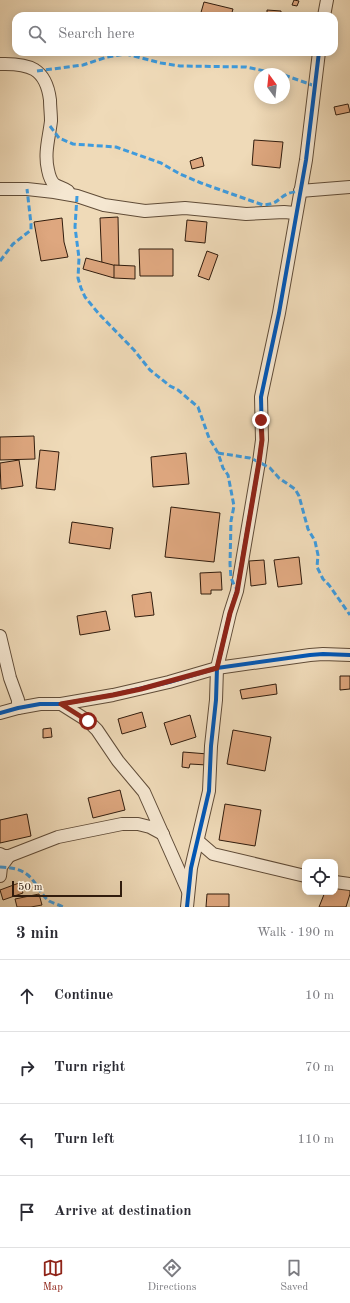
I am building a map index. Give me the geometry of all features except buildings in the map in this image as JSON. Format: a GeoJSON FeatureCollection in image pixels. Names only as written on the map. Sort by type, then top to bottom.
{"type":"FeatureCollection","features":[{"type":"Feature","properties":{"kind":"street"},"geometry":{"type":"LineString","coordinates":[[325,12],[327,0]]}},
{"type":"Feature","properties":{"kind":"street"},"geometry":{"type":"LineString","coordinates":[[187,907],[191,868],[209,791],[217,668],[230,613],[237,592],[262,440],[262,397],[279,313],[295,213],[306,160],[319,56]]}},
{"type":"Feature","properties":{"kind":"street"},"geometry":{"type":"LineString","coordinates":[[0,64],[18,64],[28,67],[42,74],[45,79],[49,91],[51,121],[46,155],[49,175],[55,185],[64,188],[77,196]]}},
{"type":"Feature","properties":{"kind":"street"},"geometry":{"type":"LineString","coordinates":[[300,191],[350,187]]}},
{"type":"Feature","properties":{"kind":"street"},"geometry":{"type":"LineString","coordinates":[[0,189],[27,189],[77,196],[104,205],[145,211],[185,208],[246,214],[284,212],[295,213]]}},
{"type":"Feature","properties":{"kind":"street"},"geometry":{"type":"LineString","coordinates":[[0,636],[10,678],[18,700],[18,708]]}},
{"type":"Feature","properties":{"kind":"street"},"geometry":{"type":"LineString","coordinates":[[0,713],[40,704],[61,704],[113,695],[141,689],[217,668],[310,655],[350,655]]}},
{"type":"Feature","properties":{"kind":"street"},"geometry":{"type":"LineString","coordinates":[[61,704],[82,716],[97,730],[118,761],[144,792],[188,891]]}},
{"type":"Feature","properties":{"kind":"street"},"geometry":{"type":"LineString","coordinates":[[0,876],[5,855],[58,837],[122,824],[138,824],[150,827],[163,834]]}},
{"type":"Feature","properties":{"kind":"street"},"geometry":{"type":"LineString","coordinates":[[198,841],[213,854],[302,875]]}},
{"type":"Feature","properties":{"kind":"street"},"geometry":{"type":"LineString","coordinates":[[338,882],[350,884]]}},
{"type":"Feature","properties":{"kind":"marked path"},"geometry":{"type":"LineString","coordinates":[[37,71],[83,65],[113,56]]}},
{"type":"Feature","properties":{"kind":"marked path"},"geometry":{"type":"LineString","coordinates":[[134,56],[180,66],[246,67],[254,69]]}},
{"type":"Feature","properties":{"kind":"marked path"},"geometry":{"type":"LineString","coordinates":[[290,77],[315,86]]}},
{"type":"Feature","properties":{"kind":"marked path"},"geometry":{"type":"LineString","coordinates":[[50,126],[59,138],[73,144],[116,147],[161,163],[180,174],[201,183],[263,205],[274,203],[289,193],[300,191]]}},
{"type":"Feature","properties":{"kind":"marked path"},"geometry":{"type":"LineString","coordinates":[[0,261],[13,244],[31,230],[27,189]]}},
{"type":"Feature","properties":{"kind":"marked path"},"geometry":{"type":"LineString","coordinates":[[77,196],[75,227],[79,258],[78,278],[85,297],[99,314],[134,350],[150,370],[170,386],[178,390],[198,407],[209,438],[218,453],[223,468],[228,475],[234,506],[231,521],[230,564],[231,578],[236,589]]}},
{"type":"Feature","properties":{"kind":"marked path"},"geometry":{"type":"LineString","coordinates":[[218,453],[250,458],[259,462],[270,468],[279,478],[295,489],[299,496],[308,529],[315,541],[318,555],[317,567],[323,579],[329,585],[350,615]]}},
{"type":"Feature","properties":{"kind":"marked path"},"geometry":{"type":"LineString","coordinates":[[0,867],[17,869],[25,873],[49,901],[63,907]]}},
{"type":"Feature","properties":{"kind":"cycle path"},"geometry":{"type":"LineString","coordinates":[[187,907],[191,868],[209,791],[217,668],[230,613],[237,591],[259,462],[262,440],[261,397],[279,313],[306,160],[319,56]]}},
{"type":"Feature","properties":{"kind":"cycle path"},"geometry":{"type":"LineString","coordinates":[[0,713],[40,704],[61,704],[113,695],[169,682],[217,668],[310,655],[350,655]]}},
{"type":"Feature","properties":{"kind":"route"},"geometry":{"type":"LineString","coordinates":[[88,721],[61,704],[141,689],[217,668],[230,613],[237,592],[259,462],[262,440],[261,420]]}}]}
